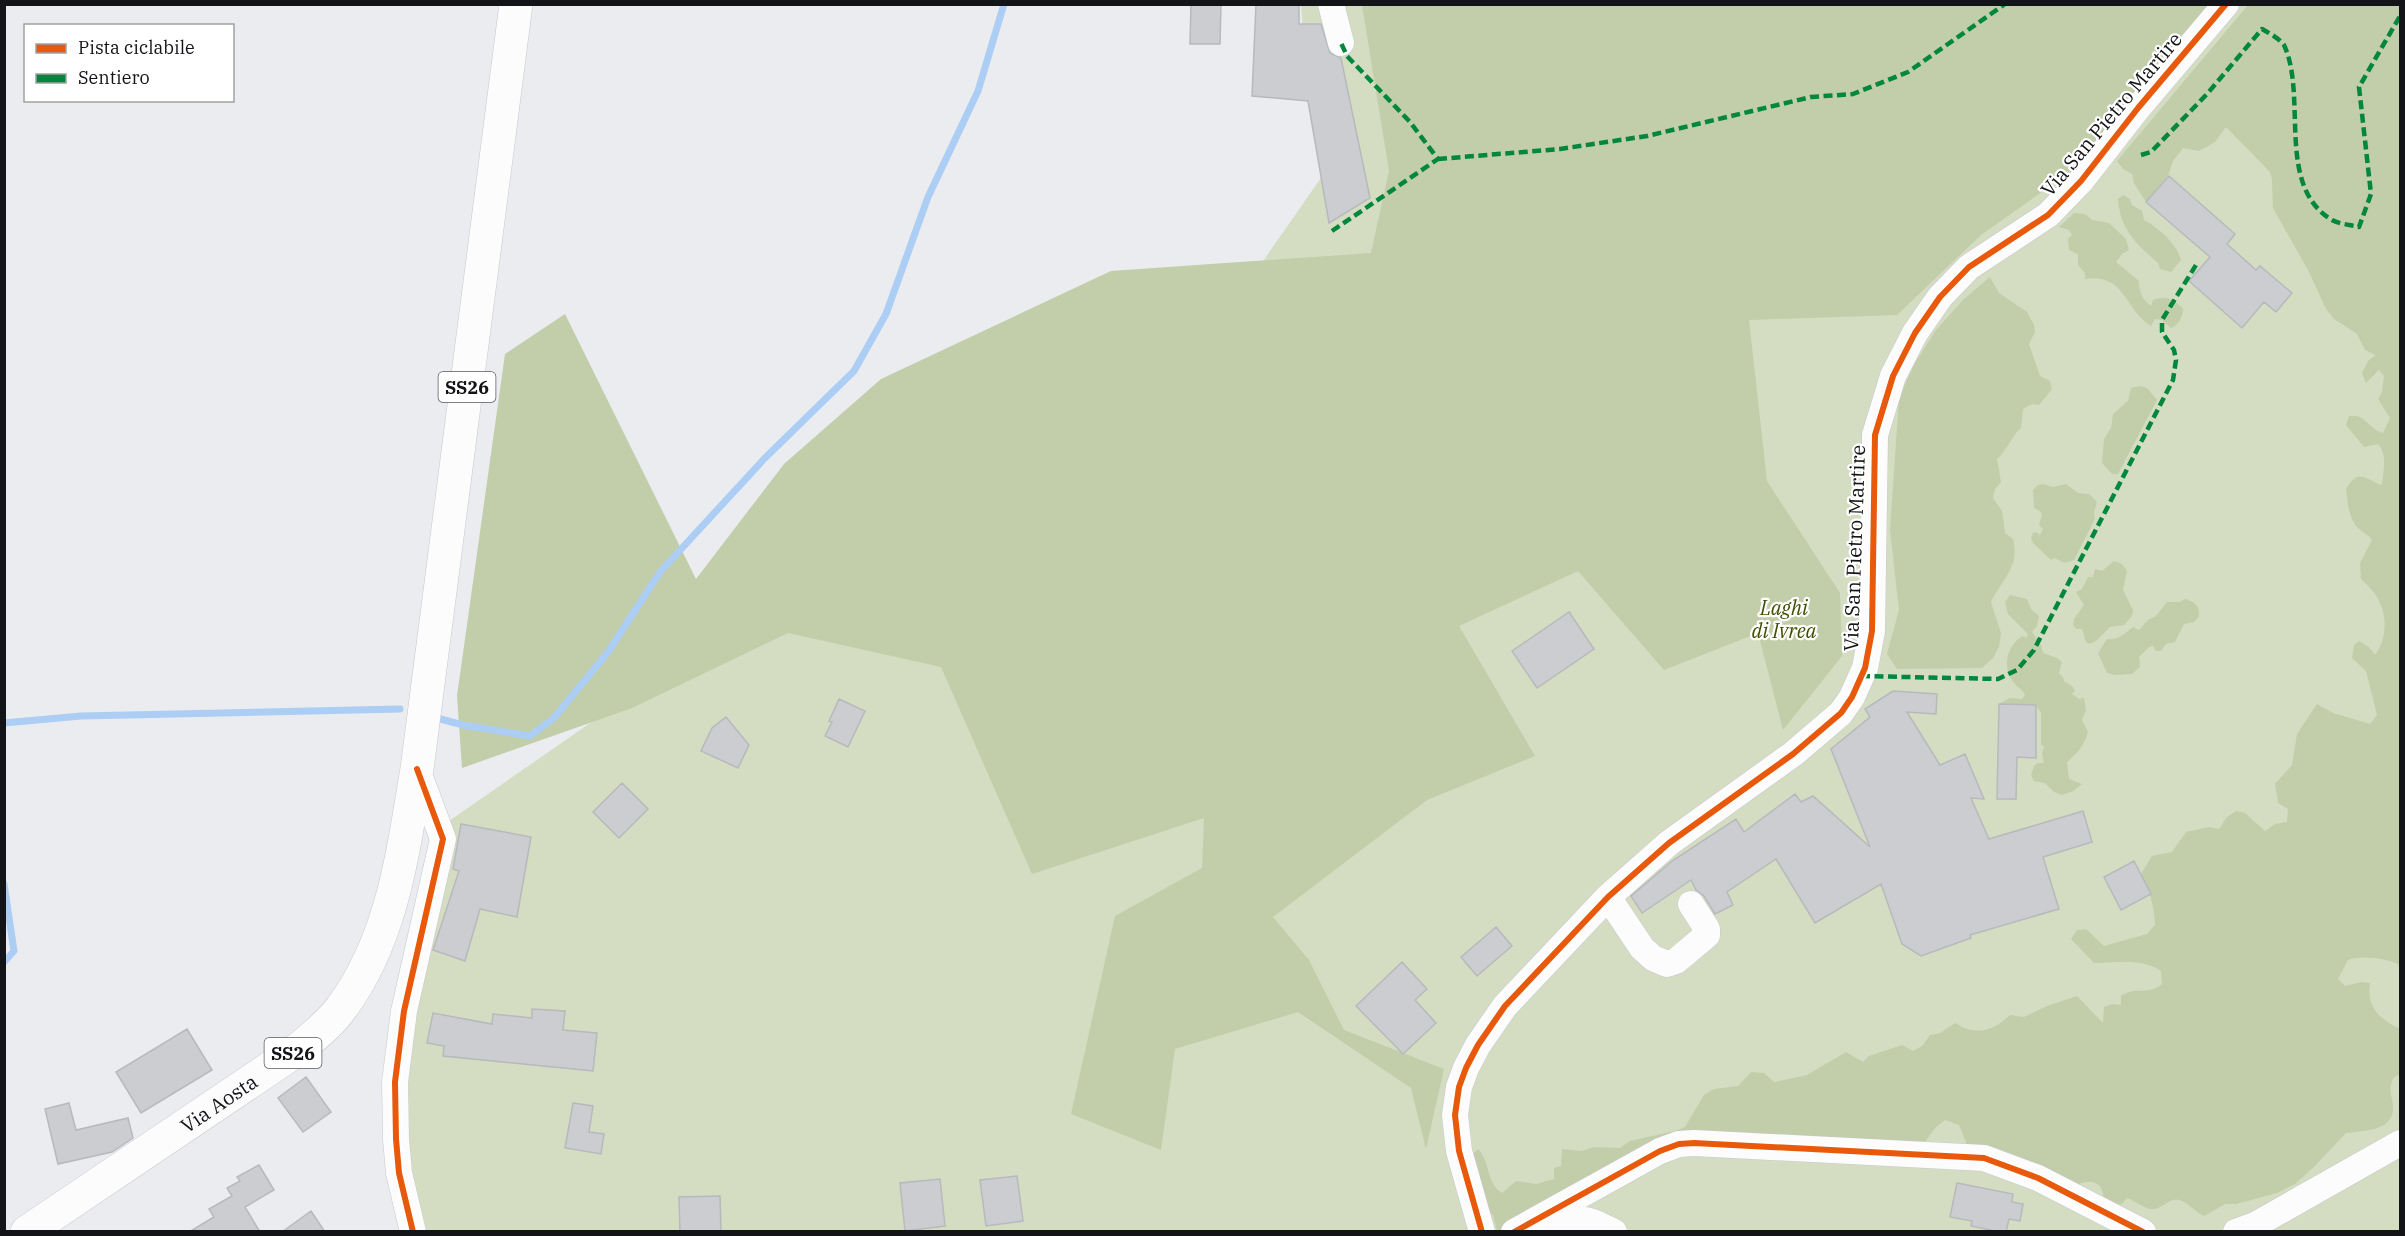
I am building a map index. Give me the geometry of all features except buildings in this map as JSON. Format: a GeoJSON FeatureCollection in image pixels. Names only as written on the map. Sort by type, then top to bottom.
{"type":"FeatureCollection","features":[{"type":"Feature","properties":{"kind":"main road","name":"SS26"},"geometry":{"type":"LineString","coordinates":[[417,769],[516,4]]}},
{"type":"Feature","properties":{"kind":"main road","name":"Via Aosta"},"geometry":{"type":"LineString","coordinates":[[27,1232],[292,1054],[324,1028],[342,1007],[360,978],[388,914],[401,863],[417,769]]}},
{"type":"Feature","properties":{"kind":"street"},"geometry":{"type":"LineString","coordinates":[[1331,4],[1341,43]]}},
{"type":"Feature","properties":{"kind":"street","name":"Via San Pietro Martire"},"geometry":{"type":"LineString","coordinates":[[1482,1232],[1461,1162],[1456,1131],[1459,1087],[1466,1068],[1506,1006],[1608,897],[1669,843],[1793,754],[1841,713],[1852,697],[1865,668],[1872,631],[1875,435],[1893,376],[1915,333],[1940,297],[1969,267],[2048,215],[2081,181],[2138,108],[2226,4]]}},
{"type":"Feature","properties":{"kind":"street"},"geometry":{"type":"LineString","coordinates":[[413,1232],[399,1173],[395,1082],[404,1011],[443,839],[417,769]]}},
{"type":"Feature","properties":{"kind":"street"},"geometry":{"type":"LineString","coordinates":[[1608,897],[1642,948],[1653,958],[1667,964],[1676,961],[1707,935],[1707,928],[1691,904]]}},
{"type":"Feature","properties":{"kind":"street"},"geometry":{"type":"LineString","coordinates":[[1514,1232],[1660,1151],[1679,1144],[1694,1143],[1984,1158],[2038,1178],[2143,1232]]}},
{"type":"Feature","properties":{"kind":"street"},"geometry":{"type":"LineString","coordinates":[[2236,1232],[2255,1225],[2400,1143]]}},
{"type":"Feature","properties":{"kind":"street"},"geometry":{"type":"LineString","coordinates":[[1551,1232],[1580,1218],[1586,1218],[1614,1232]]}},
{"type":"Feature","properties":{"kind":"green space","name":"Laghi di Ivrea"},"geometry":{"type":"Polygon","coordinates":[[[1301,5],[2400,5],[2400,1231],[406,1232],[406,968],[449,821],[1261,264],[1330,165],[1305,55],[1301,5]]]}},
{"type":"Feature","properties":{"kind":"green space"},"geometry":{"type":"Polygon","coordinates":[[[1362,5],[2212,5],[2073,170],[1981,235],[1897,315],[1749,320],[1767,481],[1840,593],[1842,656],[1783,730],[1758,633],[1664,670],[1578,571],[1459,626],[1535,756],[1427,800],[1273,917],[1309,960],[1344,1030],[1444,1069],[1426,1149],[1411,1088],[1298,1012],[1175,1049],[1161,1150],[1071,1114],[1115,916],[1202,868],[1204,818],[1032,874],[941,667],[788,633],[632,708],[462,768],[457,696],[505,354],[565,314],[696,579],[784,464],[881,379],[1111,271],[1371,253],[1389,171],[1362,5]]]}},
{"type":"Feature","properties":{"kind":"green space"},"geometry":{"type":"Polygon","coordinates":[[[2248,5],[2400,5],[2400,965],[2374,958],[2354,958],[2348,960],[2338,979],[2345,986],[2362,982],[2370,983],[2372,1006],[2381,1017],[2400,1029],[2400,1075],[2394,1077],[2391,1085],[2393,1105],[2389,1120],[2377,1128],[2346,1133],[2295,1184],[2277,1193],[2236,1204],[2225,1204],[2204,1216],[2183,1201],[2176,1199],[2154,1209],[2144,1207],[2127,1198],[2122,1204],[2114,1206],[2103,1201],[2102,1189],[2095,1183],[2085,1182],[2074,1187],[1966,1149],[1966,1142],[1959,1125],[1945,1120],[1936,1127],[1921,1147],[1688,1134],[1504,1230],[1497,1231],[1493,1215],[1484,1208],[1473,1154],[1478,1149],[1485,1160],[1490,1178],[1502,1193],[1516,1181],[1536,1184],[1554,1179],[1554,1168],[1561,1166],[1562,1149],[1582,1151],[1594,1147],[1620,1148],[1630,1141],[1685,1127],[1704,1095],[1714,1089],[1738,1086],[1751,1072],[1764,1073],[1774,1082],[1807,1075],[1846,1052],[1863,1062],[1869,1056],[1902,1045],[1913,1051],[1922,1046],[1930,1035],[1940,1033],[1955,1023],[1970,1030],[1984,1030],[1997,1025],[2010,1015],[2024,1017],[2077,996],[2103,1023],[2104,1007],[2112,1004],[2121,1005],[2121,996],[2132,991],[2156,988],[2162,984],[2161,971],[2137,962],[2094,963],[2071,939],[2077,930],[2086,929],[2104,946],[2147,934],[2155,925],[2151,898],[2141,874],[2152,856],[2172,852],[2186,832],[2209,827],[2219,829],[2226,818],[2236,811],[2245,813],[2265,831],[2275,824],[2287,822],[2288,809],[2278,803],[2275,784],[2292,765],[2297,734],[2317,704],[2333,713],[2370,724],[2377,715],[2366,671],[2352,658],[2354,645],[2359,641],[2369,647],[2375,655],[2382,643],[2385,622],[2376,595],[2361,579],[2360,563],[2372,540],[2354,523],[2346,489],[2355,478],[2359,477],[2382,485],[2384,463],[2381,448],[2378,444],[2364,447],[2346,425],[2349,416],[2355,416],[2383,433],[2390,418],[2378,399],[2382,392],[2384,376],[2379,370],[2366,383],[2362,373],[2368,361],[2376,355],[2365,350],[2357,334],[2334,319],[2326,309],[2309,272],[2273,208],[2270,172],[2226,127],[2215,142],[2199,151],[2183,148],[2173,161],[2168,176],[2146,202],[2134,183],[2132,174],[2123,169],[2117,161],[2248,5]]]}},
{"type":"Feature","properties":{"kind":"green space"},"geometry":{"type":"Polygon","coordinates":[[[2123,195],[2130,199],[2132,205],[2142,211],[2144,220],[2156,227],[2176,248],[2181,260],[2171,272],[2160,269],[2158,263],[2130,235],[2119,210],[2118,199],[2123,195]]]}},
{"type":"Feature","properties":{"kind":"green space"},"geometry":{"type":"Polygon","coordinates":[[[2074,213],[2085,214],[2092,220],[2109,223],[2126,239],[2129,250],[2122,254],[2116,262],[2139,281],[2142,295],[2151,306],[2153,300],[2166,298],[2173,300],[2183,309],[2176,325],[2171,328],[2162,320],[2155,319],[2151,326],[2135,311],[2117,287],[2098,279],[2085,279],[2085,273],[2078,265],[2078,254],[2069,250],[2068,239],[2072,235],[2069,230],[2059,227],[2074,213]]]}},
{"type":"Feature","properties":{"kind":"green space"},"geometry":{"type":"Polygon","coordinates":[[[1990,277],[1999,293],[2027,312],[2035,332],[2029,344],[2040,376],[2050,381],[2052,389],[2039,405],[2032,404],[2023,409],[2021,428],[1997,459],[2001,482],[1995,489],[1993,498],[2002,511],[2005,533],[2013,539],[2015,549],[2009,572],[1991,602],[2001,633],[1999,647],[1993,658],[1982,668],[1897,669],[1887,654],[1899,610],[1890,530],[1899,398],[1915,363],[1936,330],[1963,300],[1990,277]]]}},
{"type":"Feature","properties":{"kind":"green space"},"geometry":{"type":"Polygon","coordinates":[[[2141,386],[2147,388],[2157,400],[2118,474],[2112,474],[2102,463],[2104,439],[2111,428],[2113,414],[2128,401],[2131,388],[2141,386]]]}},
{"type":"Feature","properties":{"kind":"green space"},"geometry":{"type":"Polygon","coordinates":[[[2043,484],[2053,487],[2066,484],[2078,493],[2089,494],[2097,502],[2095,519],[2074,560],[2065,563],[2054,558],[2051,560],[2033,543],[2031,538],[2033,533],[2040,535],[2043,529],[2039,525],[2041,512],[2034,508],[2033,490],[2043,484]]]}},
{"type":"Feature","properties":{"kind":"green space"},"geometry":{"type":"Polygon","coordinates":[[[2114,561],[2122,564],[2127,571],[2123,590],[2133,610],[2132,616],[2124,625],[2110,627],[2090,644],[2086,642],[2082,629],[2076,629],[2073,625],[2074,619],[2084,605],[2076,592],[2082,589],[2088,577],[2093,577],[2095,569],[2102,571],[2114,561]]]}},
{"type":"Feature","properties":{"kind":"green space"},"geometry":{"type":"Polygon","coordinates":[[[2010,595],[2027,599],[2031,609],[2039,616],[2037,626],[2032,632],[2041,645],[2043,653],[2062,662],[2059,673],[2064,681],[2073,687],[2075,691],[2072,694],[2079,699],[2084,698],[2086,710],[2082,720],[2088,732],[2080,749],[2067,762],[2069,779],[2082,784],[2062,795],[2054,792],[2045,783],[2034,781],[2031,775],[2034,766],[2044,763],[2042,754],[2044,746],[2041,745],[2041,713],[2036,705],[1999,704],[2010,698],[2022,699],[2025,695],[2008,672],[2007,659],[2012,646],[2022,636],[2027,638],[2028,634],[2008,614],[2005,602],[2010,595]]]}},
{"type":"Feature","properties":{"kind":"green space"},"geometry":{"type":"Polygon","coordinates":[[[2185,599],[2196,604],[2199,616],[2194,622],[2184,624],[2175,642],[2166,644],[2161,651],[2156,651],[2153,646],[2149,647],[2139,657],[2140,667],[2132,674],[2107,673],[2098,653],[2107,639],[2118,638],[2133,627],[2139,630],[2148,620],[2156,616],[2167,602],[2180,602],[2185,599]]]}},
{"type":"Feature","properties":{"kind":"waterway"},"geometry":{"type":"LineString","coordinates":[[433,717],[463,725],[530,736],[554,718],[608,652],[660,572],[764,459],[854,371],[886,314],[928,197],[978,91],[1004,4]]}},
{"type":"Feature","properties":{"kind":"waterway"},"geometry":{"type":"LineString","coordinates":[[4,723],[81,716],[400,709]]}},
{"type":"Feature","properties":{"kind":"waterway"},"geometry":{"type":"LineString","coordinates":[[4,884],[14,951],[4,962]]}},
{"type":"Feature","properties":{"kind":"marked path"},"geometry":{"type":"LineString","coordinates":[[1438,159],[1560,149],[1647,136],[1811,97],[1853,94],[1908,72],[2005,4]]}},
{"type":"Feature","properties":{"kind":"marked path"},"geometry":{"type":"LineString","coordinates":[[2141,155],[2151,152],[2207,94],[2262,29],[2284,45],[2291,66],[2298,163],[2304,186],[2315,205],[2332,220],[2359,227],[2371,194],[2359,87],[2400,16]]}},
{"type":"Feature","properties":{"kind":"marked path"},"geometry":{"type":"LineString","coordinates":[[1332,231],[1438,159],[1410,122],[1347,56],[1341,43]]}},
{"type":"Feature","properties":{"kind":"marked path"},"geometry":{"type":"LineString","coordinates":[[1861,676],[1998,679],[2017,670],[2034,650],[2173,380],[2176,360],[2174,350],[2162,332],[2162,320],[2196,265]]}},
{"type":"Feature","properties":{"kind":"cycle path"},"geometry":{"type":"LineString","coordinates":[[1482,1232],[1459,1151],[1455,1115],[1459,1087],[1478,1045],[1505,1006],[1608,897],[1669,843],[1793,754],[1841,713],[1852,697],[1865,668],[1872,631],[1875,435],[1893,376],[1915,333],[1940,297],[1969,267],[2048,215],[2081,181],[2138,108],[2226,4]]}},
{"type":"Feature","properties":{"kind":"cycle path"},"geometry":{"type":"LineString","coordinates":[[413,1232],[399,1173],[395,1082],[404,1011],[443,839],[417,769]]}},
{"type":"Feature","properties":{"kind":"cycle path"},"geometry":{"type":"LineString","coordinates":[[1514,1232],[1660,1151],[1679,1144],[1694,1143],[1984,1158],[2038,1178],[2143,1232]]}}]}
